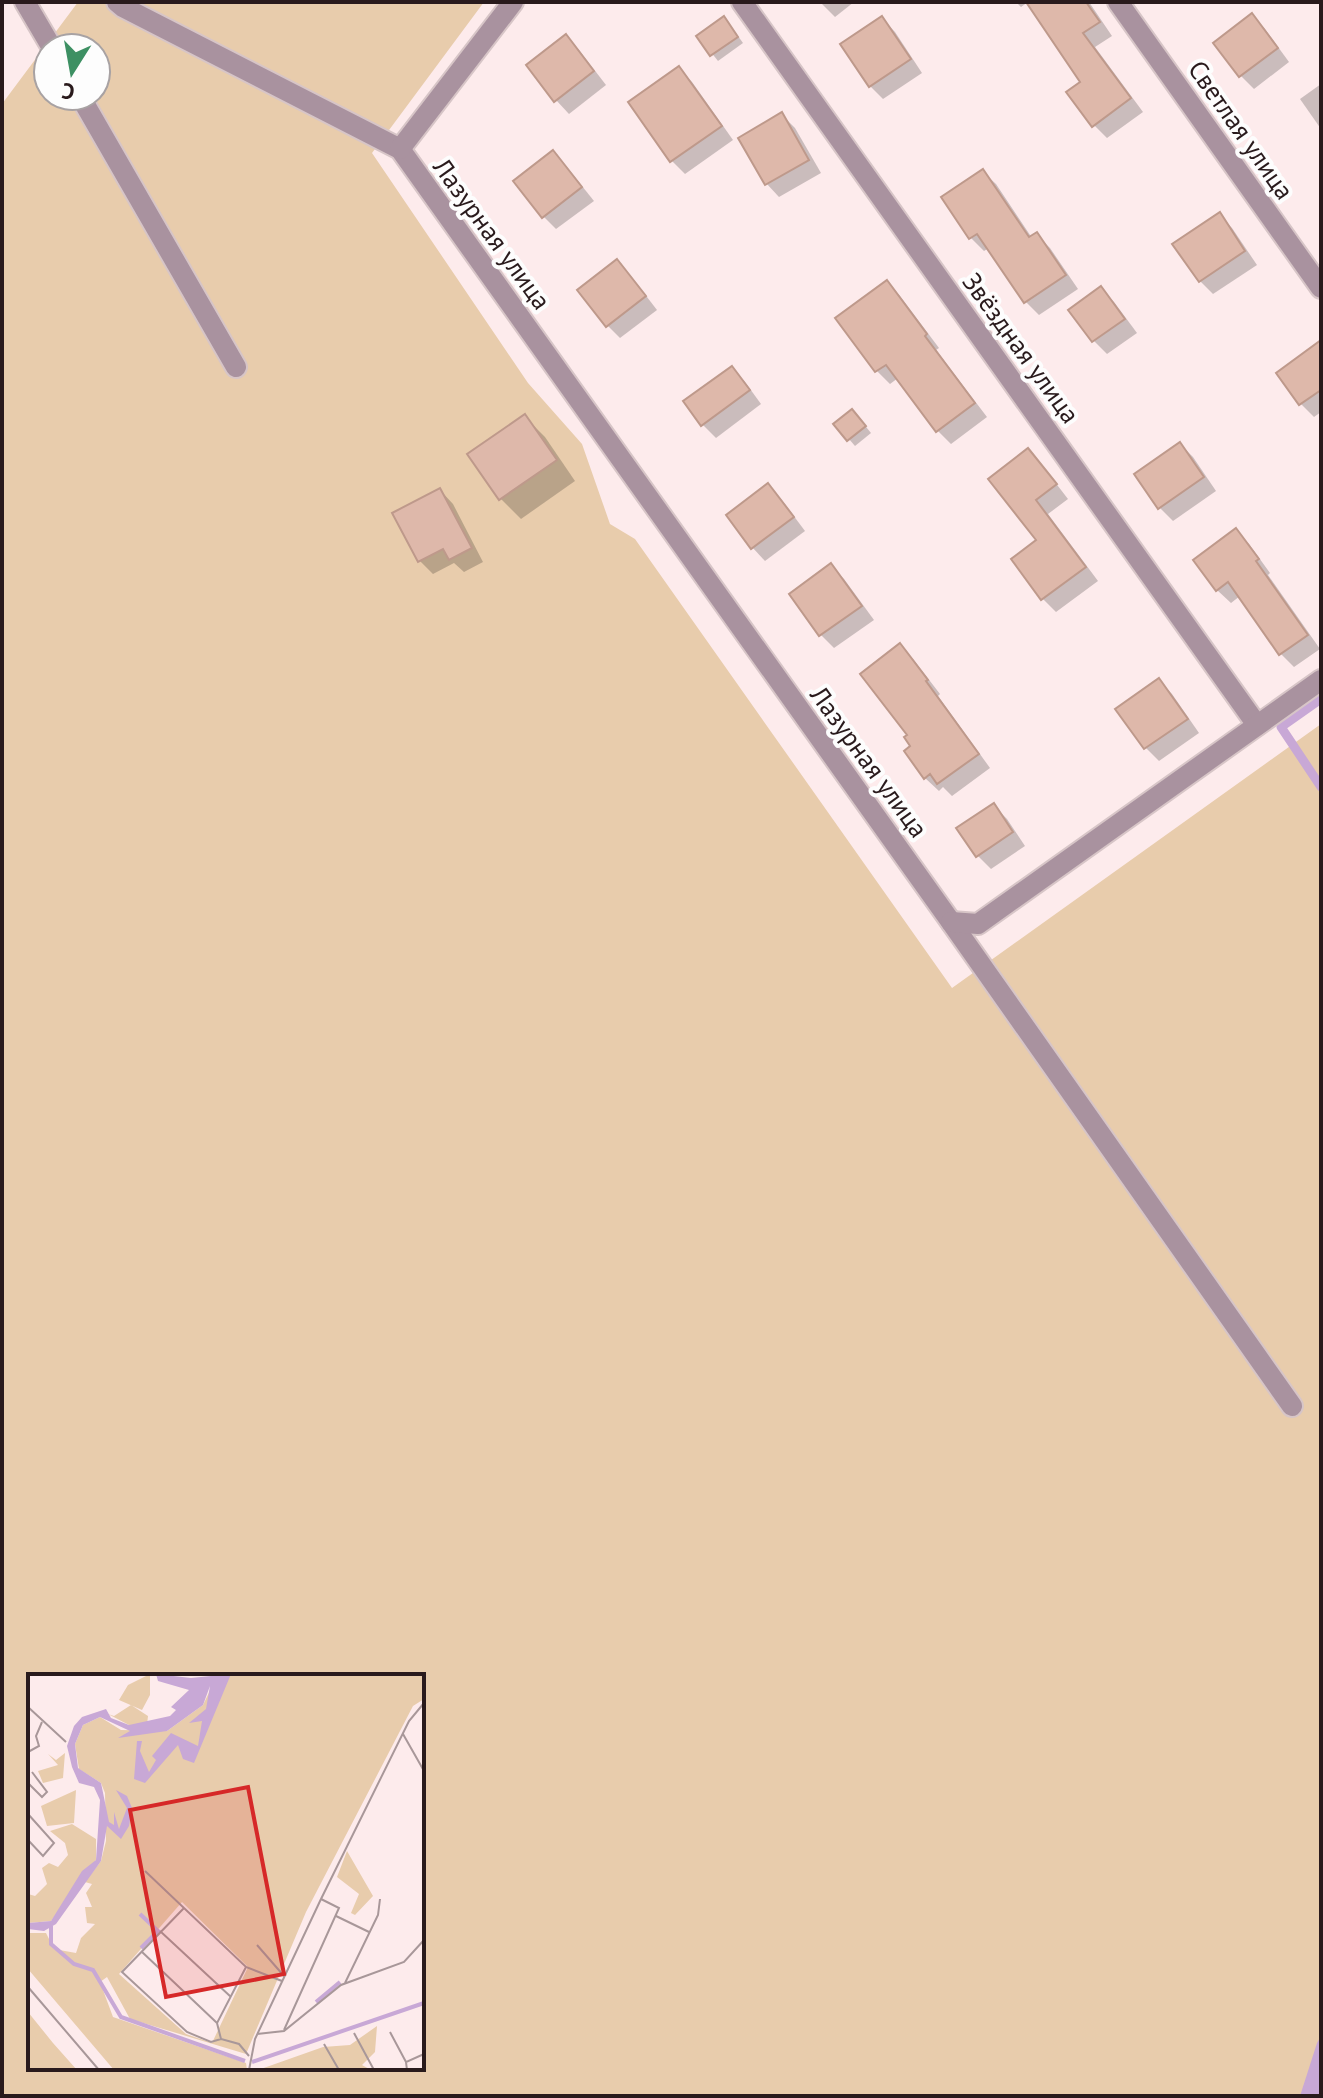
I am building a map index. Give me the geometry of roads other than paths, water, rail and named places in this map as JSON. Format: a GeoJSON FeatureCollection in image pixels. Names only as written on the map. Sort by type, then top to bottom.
{"type":"FeatureCollection","features":[{"type":"Feature","properties":{"kind":"street"},"geometry":{"type":"LineString","coordinates":[[25,2],[43,32]]}},
{"type":"Feature","properties":{"kind":"street"},"geometry":{"type":"LineString","coordinates":[[117,2],[400,149],[513,2]]}},
{"type":"Feature","properties":{"kind":"street","name":"Звёздная улица"},"geometry":{"type":"LineString","coordinates":[[742,2],[1257,725]]}},
{"type":"Feature","properties":{"kind":"street","name":"Светлая улица"},"geometry":{"type":"LineString","coordinates":[[1118,2],[1321,288]]}},
{"type":"Feature","properties":{"kind":"street"},"geometry":{"type":"LineString","coordinates":[[89,112],[236,367]]}},
{"type":"Feature","properties":{"kind":"street","name":"Лазурная улица"},"geometry":{"type":"LineString","coordinates":[[400,149],[1292,1406]]}},
{"type":"Feature","properties":{"kind":"street"},"geometry":{"type":"LineString","coordinates":[[951,922],[978,924],[1321,680]]}},
{"type":"Feature","properties":{"kind":"waterway"},"geometry":{"type":"LineString","coordinates":[[1321,699],[1281,727],[1321,787]]}}]}
